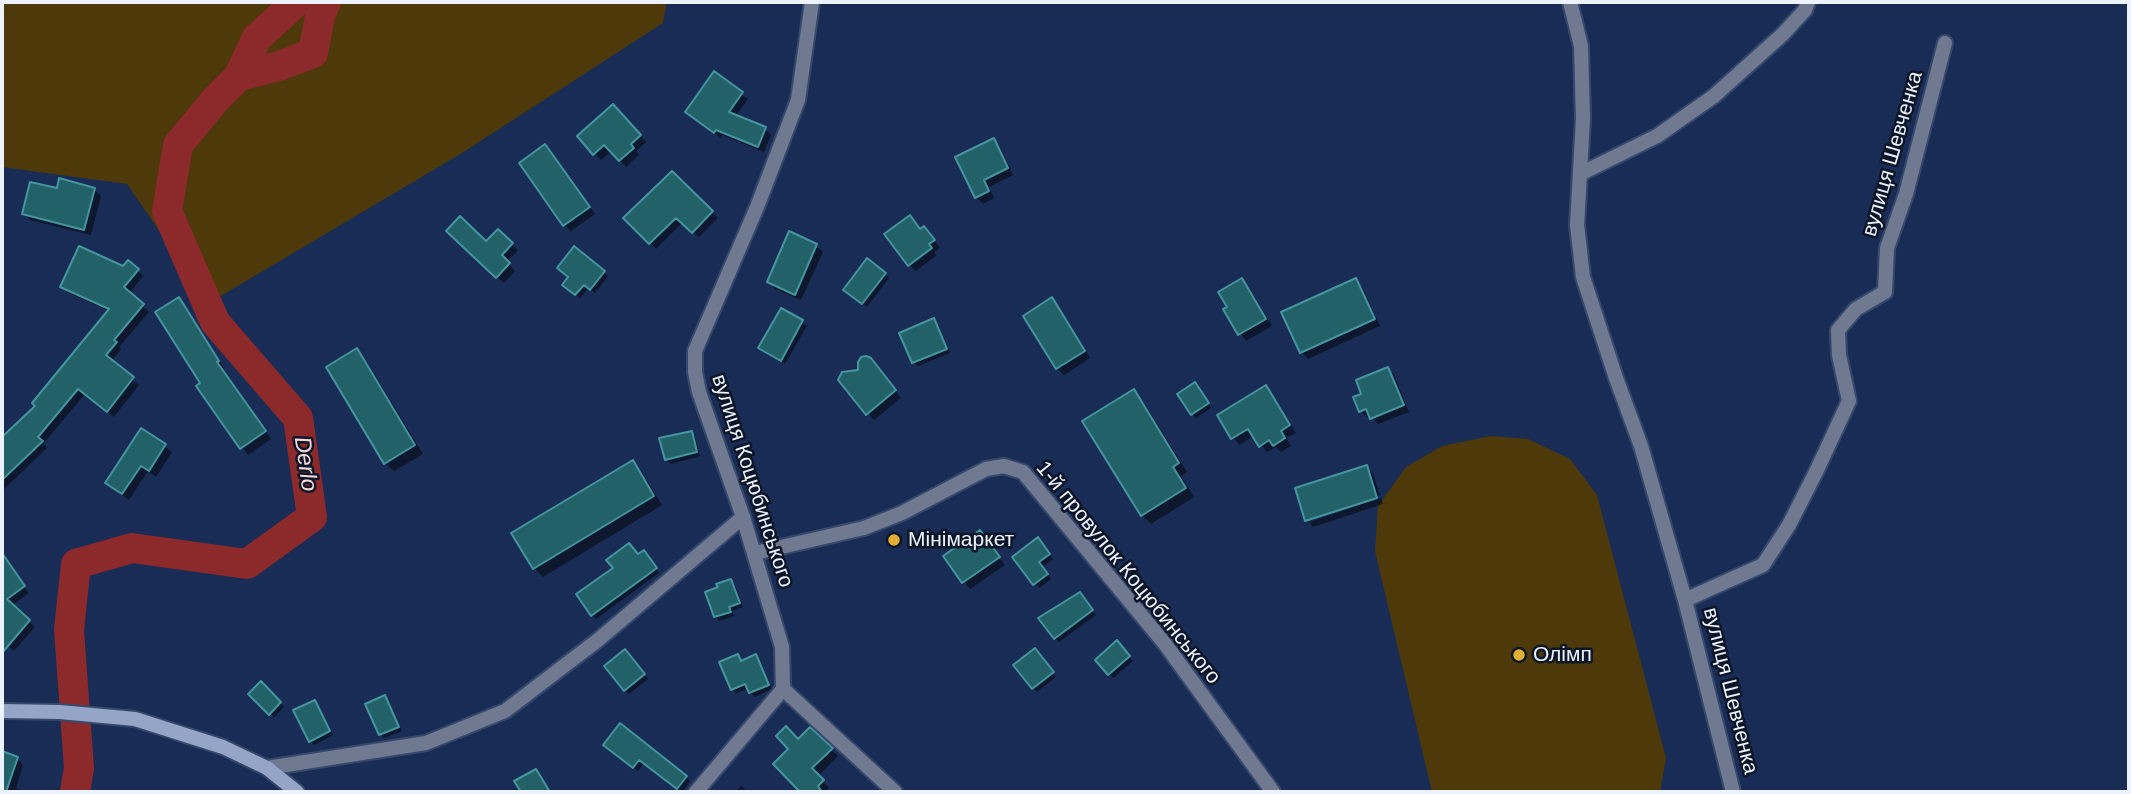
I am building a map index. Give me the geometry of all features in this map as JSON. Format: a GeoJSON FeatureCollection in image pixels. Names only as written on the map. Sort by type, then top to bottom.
{"type":"FeatureCollection","features":[{"type":"Feature","properties":{"kind":"main road"},"geometry":{"type":"LineString","coordinates":[[2,711],[60,712],[135,719],[223,747],[267,768],[297,792]]}},
{"type":"Feature","properties":{"kind":"street","name":"вулиця Коцюбинського"},"geometry":{"type":"LineString","coordinates":[[783,689],[782,647],[755,553],[699,392],[695,351],[757,207],[798,100],[812,2]]}},
{"type":"Feature","properties":{"kind":"street","name":"вулиця Шевченка"},"geometry":{"type":"LineString","coordinates":[[1570,2],[1581,46],[1583,119],[1577,225],[1583,277],[1641,446],[1685,600],[1733,792]]}},
{"type":"Feature","properties":{"kind":"street"},"geometry":{"type":"LineString","coordinates":[[1580,174],[1657,136],[1714,96],[1783,34],[1805,10],[1808,2]]}},
{"type":"Feature","properties":{"kind":"street","name":"вулиця Шевченка"},"geometry":{"type":"LineString","coordinates":[[1685,600],[1763,565],[1789,525],[1822,460],[1849,401],[1839,355],[1838,330],[1857,309],[1885,292],[1887,248],[1906,194],[1945,43]]}},
{"type":"Feature","properties":{"kind":"street","name":"1-й провулок Коцюбинського"},"geometry":{"type":"LineString","coordinates":[[755,553],[864,528],[902,513],[986,469],[1004,466],[1023,472],[1165,644],[1273,792]]}},
{"type":"Feature","properties":{"kind":"street"},"geometry":{"type":"LineString","coordinates":[[267,768],[426,743],[505,712],[598,640],[743,517]]}},
{"type":"Feature","properties":{"kind":"street"},"geometry":{"type":"LineString","coordinates":[[696,792],[783,689],[895,792]]}},
{"type":"Feature","properties":{"kind":"shaded area"},"geometry":{"type":"Polygon","coordinates":[[[2,2],[667,2],[663,23],[462,153],[209,303],[127,184],[2,167],[2,2]]]}},
{"type":"Feature","properties":{"kind":"shaded area","name":"Олімп"},"geometry":{"type":"Polygon","coordinates":[[[1491,436],[1528,439],[1570,459],[1597,495],[1666,758],[1660,792],[1432,792],[1375,551],[1378,506],[1406,467],[1442,446],[1491,436]]]}},
{"type":"Feature","properties":{"kind":"building"},"geometry":{"type":"Polygon","coordinates":[[[714,71],[743,92],[729,112],[766,127],[758,147],[716,130],[714,133],[685,112],[714,71]]]}},
{"type":"Feature","properties":{"kind":"building"},"geometry":{"type":"Polygon","coordinates":[[[613,104],[641,135],[631,144],[634,148],[619,161],[604,145],[593,155],[577,136],[613,104]]]}},
{"type":"Feature","properties":{"kind":"building"},"geometry":{"type":"Polygon","coordinates":[[[994,138],[1008,168],[984,180],[989,191],[975,198],[955,157],[994,138]]]}},
{"type":"Feature","properties":{"kind":"building"},"geometry":{"type":"Polygon","coordinates":[[[545,144],[590,207],[563,226],[519,163],[545,144]]]}},
{"type":"Feature","properties":{"kind":"building"},"geometry":{"type":"Polygon","coordinates":[[[672,171],[713,211],[692,233],[676,218],[649,244],[623,218],[672,171]]]}},
{"type":"Feature","properties":{"kind":"building"},"geometry":{"type":"Polygon","coordinates":[[[59,178],[95,188],[84,230],[22,214],[30,182],[57,188],[59,178]]]}},
{"type":"Feature","properties":{"kind":"building"},"geometry":{"type":"Polygon","coordinates":[[[910,215],[920,229],[924,226],[935,240],[929,244],[932,248],[908,266],[884,234],[910,215]]]}},
{"type":"Feature","properties":{"kind":"building"},"geometry":{"type":"Polygon","coordinates":[[[460,216],[486,241],[498,229],[513,243],[502,255],[510,263],[496,278],[446,231],[460,216]]]}},
{"type":"Feature","properties":{"kind":"building"},"geometry":{"type":"Polygon","coordinates":[[[789,231],[817,244],[795,295],[767,282],[789,231]]]}},
{"type":"Feature","properties":{"kind":"building"},"geometry":{"type":"Polygon","coordinates":[[[79,246],[123,266],[128,260],[139,269],[124,287],[144,304],[114,340],[117,342],[106,355],[134,377],[107,412],[78,389],[38,437],[43,441],[2,480],[2,437],[35,406],[32,403],[109,309],[60,287],[79,246]]]}},
{"type":"Feature","properties":{"kind":"building"},"geometry":{"type":"Polygon","coordinates":[[[574,246],[605,271],[590,290],[584,285],[575,295],[562,285],[568,277],[557,268],[574,246]]]}},
{"type":"Feature","properties":{"kind":"building"},"geometry":{"type":"Polygon","coordinates":[[[867,258],[886,273],[862,304],[843,290],[867,258]]]}},
{"type":"Feature","properties":{"kind":"building"},"geometry":{"type":"Polygon","coordinates":[[[1242,278],[1266,319],[1238,335],[1223,309],[1227,307],[1218,292],[1242,278]]]}},
{"type":"Feature","properties":{"kind":"building"},"geometry":{"type":"Polygon","coordinates":[[[1356,278],[1375,319],[1300,353],[1281,312],[1356,278]]]}},
{"type":"Feature","properties":{"kind":"building"},"geometry":{"type":"Polygon","coordinates":[[[179,297],[219,361],[217,362],[266,431],[240,449],[196,386],[200,383],[155,312],[179,297]]]}},
{"type":"Feature","properties":{"kind":"building"},"geometry":{"type":"Polygon","coordinates":[[[1052,297],[1085,351],[1056,369],[1023,316],[1052,297]]]}},
{"type":"Feature","properties":{"kind":"building"},"geometry":{"type":"Polygon","coordinates":[[[781,308],[803,320],[781,361],[758,348],[781,308]]]}},
{"type":"Feature","properties":{"kind":"building"},"geometry":{"type":"Polygon","coordinates":[[[934,318],[947,349],[912,363],[899,333],[934,318]]]}},
{"type":"Feature","properties":{"kind":"building"},"geometry":{"type":"Polygon","coordinates":[[[357,348],[415,445],[384,464],[326,367],[357,348]]]}},
{"type":"Feature","properties":{"kind":"building"},"geometry":{"type":"Polygon","coordinates":[[[861,357],[871,358],[896,390],[866,415],[838,380],[842,372],[858,370],[858,362],[861,357]]]}},
{"type":"Feature","properties":{"kind":"building"},"geometry":{"type":"Polygon","coordinates":[[[1388,367],[1404,405],[1370,419],[1366,409],[1359,412],[1353,397],[1361,394],[1356,380],[1388,367]]]}},
{"type":"Feature","properties":{"kind":"building"},"geometry":{"type":"Polygon","coordinates":[[[1195,382],[1209,403],[1191,415],[1177,394],[1195,382]]]}},
{"type":"Feature","properties":{"kind":"building"},"geometry":{"type":"Polygon","coordinates":[[[1266,385],[1290,425],[1281,431],[1285,438],[1273,446],[1269,440],[1259,447],[1248,429],[1231,439],[1217,415],[1266,385]]]}},
{"type":"Feature","properties":{"kind":"building"},"geometry":{"type":"Polygon","coordinates":[[[1134,389],[1179,463],[1173,467],[1186,488],[1141,516],[1082,421],[1134,389]]]}},
{"type":"Feature","properties":{"kind":"building"},"geometry":{"type":"Polygon","coordinates":[[[141,428],[166,444],[149,471],[141,466],[122,494],[105,483],[141,428]]]}},
{"type":"Feature","properties":{"kind":"building"},"geometry":{"type":"Polygon","coordinates":[[[692,431],[697,452],[665,460],[659,438],[692,431]]]}},
{"type":"Feature","properties":{"kind":"building"},"geometry":{"type":"Polygon","coordinates":[[[633,460],[654,496],[533,569],[511,533],[633,460]]]}},
{"type":"Feature","properties":{"kind":"building"},"geometry":{"type":"Polygon","coordinates":[[[1367,465],[1377,498],[1305,521],[1295,488],[1367,465]]]}},
{"type":"Feature","properties":{"kind":"building"},"geometry":{"type":"Polygon","coordinates":[[[980,530],[1000,557],[962,583],[943,556],[980,530]]]}},
{"type":"Feature","properties":{"kind":"building"},"geometry":{"type":"Polygon","coordinates":[[[1038,537],[1050,554],[1039,562],[1048,574],[1033,585],[1012,557],[1038,537]]]}},
{"type":"Feature","properties":{"kind":"building"},"geometry":{"type":"Polygon","coordinates":[[[629,543],[638,554],[644,550],[657,568],[591,616],[576,594],[613,568],[606,560],[629,543]]]}},
{"type":"Feature","properties":{"kind":"building"},"geometry":{"type":"Polygon","coordinates":[[[2,553],[25,586],[7,599],[30,620],[2,653],[2,553]]]}},
{"type":"Feature","properties":{"kind":"building"},"geometry":{"type":"Polygon","coordinates":[[[731,579],[740,603],[729,607],[731,612],[714,617],[705,592],[718,587],[716,584],[731,579]]]}},
{"type":"Feature","properties":{"kind":"building"},"geometry":{"type":"Polygon","coordinates":[[[1080,592],[1093,610],[1054,639],[1038,618],[1080,592]]]}},
{"type":"Feature","properties":{"kind":"building"},"geometry":{"type":"Polygon","coordinates":[[[1117,640],[1130,656],[1108,675],[1095,660],[1117,640]]]}},
{"type":"Feature","properties":{"kind":"building"},"geometry":{"type":"Polygon","coordinates":[[[1035,648],[1054,672],[1032,689],[1013,665],[1035,648]]]}},
{"type":"Feature","properties":{"kind":"building"},"geometry":{"type":"Polygon","coordinates":[[[625,649],[645,674],[624,691],[604,666],[625,649]]]}},
{"type":"Feature","properties":{"kind":"building"},"geometry":{"type":"Polygon","coordinates":[[[738,654],[741,661],[756,654],[769,685],[749,693],[745,684],[731,690],[719,662],[738,654]]]}},
{"type":"Feature","properties":{"kind":"building"},"geometry":{"type":"Polygon","coordinates":[[[261,681],[281,702],[269,715],[248,694],[261,681]]]}},
{"type":"Feature","properties":{"kind":"building"},"geometry":{"type":"Polygon","coordinates":[[[385,695],[399,727],[379,735],[365,704],[385,695]]]}},
{"type":"Feature","properties":{"kind":"building"},"geometry":{"type":"Polygon","coordinates":[[[315,700],[330,731],[309,742],[293,710],[315,700]]]}},
{"type":"Feature","properties":{"kind":"building"},"geometry":{"type":"Polygon","coordinates":[[[620,723],[687,776],[677,789],[639,760],[633,768],[603,745],[620,723]]]}},
{"type":"Feature","properties":{"kind":"building"},"geometry":{"type":"Polygon","coordinates":[[[786,726],[798,739],[810,727],[833,748],[812,768],[824,780],[818,786],[822,792],[800,792],[773,764],[788,749],[776,736],[786,726]]]}},
{"type":"Feature","properties":{"kind":"building"},"geometry":{"type":"Polygon","coordinates":[[[2,751],[18,757],[6,792],[2,792],[2,751]]]}},
{"type":"Feature","properties":{"kind":"building"},"geometry":{"type":"Polygon","coordinates":[[[536,769],[550,792],[521,792],[514,781],[536,769]]]}},
{"type":"Feature","properties":{"kind":"waterway","name":"Derlo"},"geometry":{"type":"LineString","coordinates":[[239,76],[256,39],[296,2]]}},
{"type":"Feature","properties":{"kind":"waterway","name":"Derlo"},"geometry":{"type":"LineString","coordinates":[[75,792],[79,768],[69,630],[76,564],[132,548],[247,564],[312,517],[298,418],[215,322],[167,211],[178,145],[239,76],[279,66],[313,53],[320,16],[326,2]]}},
{"type":"Feature","properties":{"kind":"place","name":"Мінімаркет"},"geometry":{"type":"Point","coordinates":[894,540]}},
{"type":"Feature","properties":{"kind":"place","name":"Олімп"},"geometry":{"type":"Point","coordinates":[1519,655]}}]}
